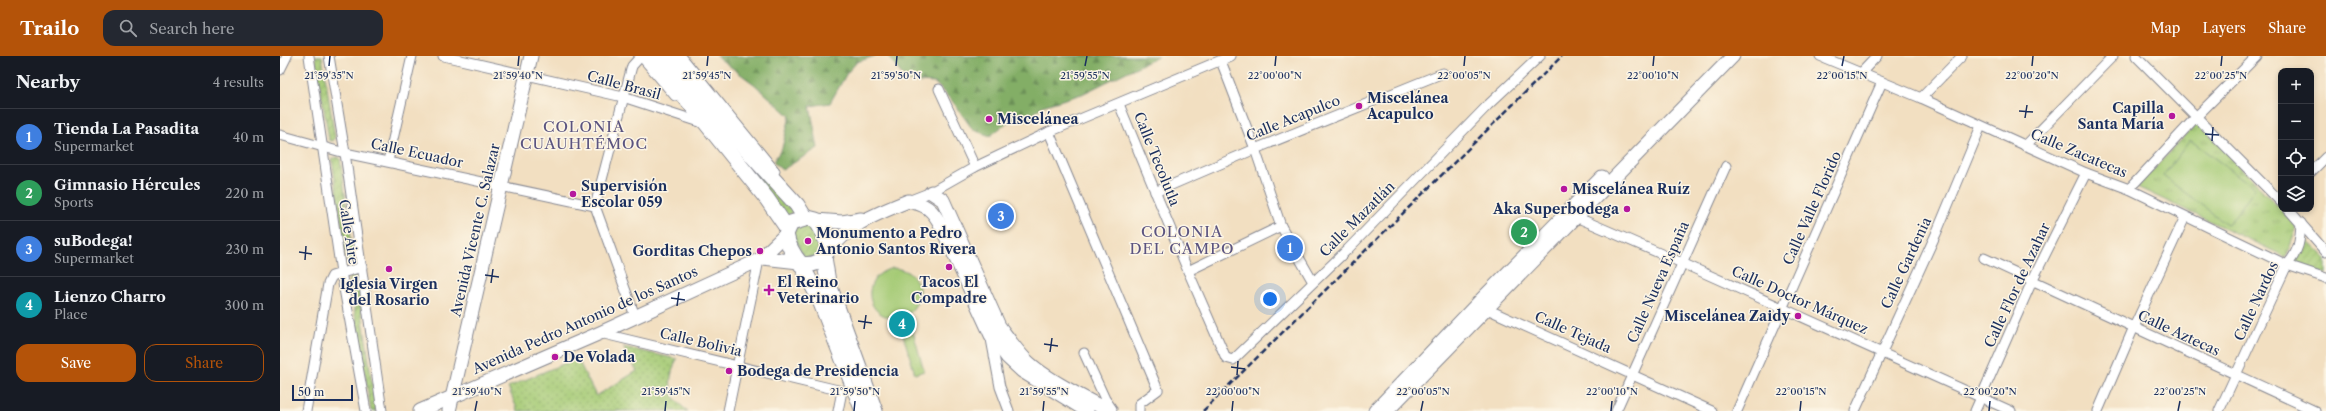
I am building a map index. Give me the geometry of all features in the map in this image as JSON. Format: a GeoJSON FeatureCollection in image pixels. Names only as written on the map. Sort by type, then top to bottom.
{"type":"FeatureCollection","features":[{"type":"Feature","properties":{"kind":"main road","name":"Avenida Vicente C. Salazar"},"geometry":{"type":"LineString","coordinates":[[450,411],[452,396],[531,56]]}},
{"type":"Feature","properties":{"kind":"main road"},"geometry":{"type":"LineString","coordinates":[[652,56],[767,199],[786,233],[790,248],[815,286],[848,388],[863,411]]}},
{"type":"Feature","properties":{"kind":"main road"},"geometry":{"type":"LineString","coordinates":[[668,56],[708,124],[797,205],[826,239],[825,256],[828,282],[875,411]]}},
{"type":"Feature","properties":{"kind":"main road"},"geometry":{"type":"LineString","coordinates":[[1388,411],[1484,305],[1721,56]]}},
{"type":"Feature","properties":{"kind":"main road"},"geometry":{"type":"LineString","coordinates":[[1375,411],[1576,217],[1733,56]]}},
{"type":"Feature","properties":{"kind":"main road"},"geometry":{"type":"LineString","coordinates":[[931,192],[943,200],[999,326],[1012,344],[1028,361],[1064,386],[1112,410]]}},
{"type":"Feature","properties":{"kind":"main road"},"geometry":{"type":"LineString","coordinates":[[761,259],[797,220],[810,219],[842,222],[863,219],[908,201],[920,203],[935,213],[991,334],[1007,357],[1022,371],[1086,411]]}},
{"type":"Feature","properties":{"kind":"main road"},"geometry":{"type":"LineString","coordinates":[[761,259],[812,265],[825,256],[840,236],[863,219]]}},
{"type":"Feature","properties":{"kind":"main road","name":"Avenida Pedro Antonio de los Santos"},"geometry":{"type":"LineString","coordinates":[[420,411],[600,333],[761,259]]}},
{"type":"Feature","properties":{"kind":"street"},"geometry":{"type":"LineString","coordinates":[[280,70],[287,56]]}},
{"type":"Feature","properties":{"kind":"street","name":"Calle Aire"},"geometry":{"type":"LineString","coordinates":[[309,56],[341,272],[366,411]]}},
{"type":"Feature","properties":{"kind":"street","name":"Calle Aire"},"geometry":{"type":"LineString","coordinates":[[329,56],[345,153],[382,411]]}},
{"type":"Feature","properties":{"kind":"street"},"geometry":{"type":"LineString","coordinates":[[388,161],[412,56]]}},
{"type":"Feature","properties":{"kind":"street","name":"Calle Brasil"},"geometry":{"type":"LineString","coordinates":[[443,56],[623,97],[708,124]]}},
{"type":"Feature","properties":{"kind":"street"},"geometry":{"type":"LineString","coordinates":[[635,316],[595,206],[632,66],[641,56],[708,124]]}},
{"type":"Feature","properties":{"kind":"street"},"geometry":{"type":"LineString","coordinates":[[681,56],[791,190],[810,219]]}},
{"type":"Feature","properties":{"kind":"street"},"geometry":{"type":"LineString","coordinates":[[908,201],[931,192],[975,167],[1049,132],[1231,56]]}},
{"type":"Feature","properties":{"kind":"street","name":"Calle Mazatlán"},"geometry":{"type":"LineString","coordinates":[[1221,61],[1255,149],[1281,226],[1313,282],[1540,56]]}},
{"type":"Feature","properties":{"kind":"street","name":"Calle Zacatecas"},"geometry":{"type":"LineString","coordinates":[[1820,56],[1860,74],[1921,98],[2086,173],[2129,189],[2287,265],[2326,278]]}},
{"type":"Feature","properties":{"kind":"street"},"geometry":{"type":"LineString","coordinates":[[1860,74],[1877,56]]}},
{"type":"Feature","properties":{"kind":"street"},"geometry":{"type":"LineString","coordinates":[[1921,98],[1962,56]]}},
{"type":"Feature","properties":{"kind":"street"},"geometry":{"type":"LineString","coordinates":[[2025,146],[2113,56]]}},
{"type":"Feature","properties":{"kind":"street"},"geometry":{"type":"LineString","coordinates":[[2136,56],[2278,199]]}},
{"type":"Feature","properties":{"kind":"street"},"geometry":{"type":"LineString","coordinates":[[2129,189],[2197,116],[2257,56]]}},
{"type":"Feature","properties":{"kind":"street","name":"Calle Acapulco"},"geometry":{"type":"LineString","coordinates":[[1155,192],[1255,149],[1443,73]]}},
{"type":"Feature","properties":{"kind":"street","name":"Calle Valle Florido"},"geometry":{"type":"LineString","coordinates":[[1737,411],[1882,82]]}},
{"type":"Feature","properties":{"kind":"street"},"geometry":{"type":"LineString","coordinates":[[939,89],[975,167]]}},
{"type":"Feature","properties":{"kind":"street","name":"Calle Tecolutla"},"geometry":{"type":"LineString","coordinates":[[1119,104],[1188,271],[1226,358],[1233,360],[1313,282]]}},
{"type":"Feature","properties":{"kind":"street","name":"Calle Gardenia"},"geometry":{"type":"LineString","coordinates":[[1855,411],[1936,234],[1981,126]]}},
{"type":"Feature","properties":{"kind":"street"},"geometry":{"type":"LineString","coordinates":[[1049,132],[1158,390],[1139,404],[1139,411]]}},
{"type":"Feature","properties":{"kind":"street","name":"Calle Ecuador"},"geometry":{"type":"LineString","coordinates":[[280,135],[345,153],[595,206]]}},
{"type":"Feature","properties":{"kind":"street"},"geometry":{"type":"LineString","coordinates":[[2314,169],[2326,157]]}},
{"type":"Feature","properties":{"kind":"street","name":"Calle Nueva España"},"geometry":{"type":"LineString","coordinates":[[1616,411],[1726,166]]}},
{"type":"Feature","properties":{"kind":"street","name":"Calle Flor de Azahar"},"geometry":{"type":"LineString","coordinates":[[1975,411],[2033,279],[2086,173]]}},
{"type":"Feature","properties":{"kind":"street"},"geometry":{"type":"LineString","coordinates":[[2291,212],[2326,252]]}},
{"type":"Feature","properties":{"kind":"street","name":"Calle Doctor Márquez"},"geometry":{"type":"LineString","coordinates":[[1576,217],[2011,411]]}},
{"type":"Feature","properties":{"kind":"street"},"geometry":{"type":"LineString","coordinates":[[2098,411],[2134,327],[2185,217]]}},
{"type":"Feature","properties":{"kind":"street","name":"Calle Nardos"},"geometry":{"type":"LineString","coordinates":[[2219,411],[2287,265],[2296,254],[2300,245],[2301,223]]}},
{"type":"Feature","properties":{"kind":"street"},"geometry":{"type":"LineString","coordinates":[[1188,271],[1281,226]]}},
{"type":"Feature","properties":{"kind":"street","name":"Calle Aztecas"},"geometry":{"type":"LineString","coordinates":[[1984,258],[2033,279],[2236,376],[2315,411]]}},
{"type":"Feature","properties":{"kind":"street"},"geometry":{"type":"LineString","coordinates":[[728,411],[761,259]]}},
{"type":"Feature","properties":{"kind":"street"},"geometry":{"type":"LineString","coordinates":[[306,411],[328,284],[332,276],[341,272],[362,268]]}},
{"type":"Feature","properties":{"kind":"street","name":"Calle Tejada"},"geometry":{"type":"LineString","coordinates":[[1484,305],[1712,411]]}},
{"type":"Feature","properties":{"kind":"street","name":"Calle Bolivia"},"geometry":{"type":"LineString","coordinates":[[600,333],[848,388]]}},
{"type":"Feature","properties":{"kind":"street"},"geometry":{"type":"LineString","coordinates":[[991,334],[1000,387],[1008,411]]}},
{"type":"Feature","properties":{"kind":"street"},"geometry":{"type":"LineString","coordinates":[[1084,353],[1105,399],[1112,410]]}},
{"type":"Feature","properties":{"kind":"street"},"geometry":{"type":"LineString","coordinates":[[838,411],[848,388]]}},
{"type":"Feature","properties":{"kind":"green space"},"geometry":{"type":"Polygon","coordinates":[[[315,56],[322,56],[335,138],[333,141],[329,140],[315,56]]]}},
{"type":"Feature","properties":{"kind":"green space"},"geometry":{"type":"Polygon","coordinates":[[[716,56],[875,56],[857,62],[847,73],[830,103],[810,106],[818,148],[782,170],[773,162],[782,148],[790,116],[754,84],[716,56]]]}},
{"type":"Feature","properties":{"kind":"green space"},"geometry":{"type":"Polygon","coordinates":[[[888,56],[1159,56],[1082,94],[1042,106],[1028,119],[1011,120],[990,136],[973,130],[953,102],[935,83],[907,81],[888,56]]]}},
{"type":"Feature","properties":{"kind":"green space"},"geometry":{"type":"Polygon","coordinates":[[[2198,122],[2278,207],[2278,212],[2283,212],[2297,227],[2286,257],[2137,187],[2198,122]]]}},
{"type":"Feature","properties":{"kind":"green space"},"geometry":{"type":"Polygon","coordinates":[[[720,128],[777,197],[794,211],[784,219],[720,128]]]}},
{"type":"Feature","properties":{"kind":"green space"},"geometry":{"type":"Polygon","coordinates":[[[2190,140],[2255,188],[2228,225],[2163,176],[2190,140]]]}},
{"type":"Feature","properties":{"kind":"green space"},"geometry":{"type":"Polygon","coordinates":[[[337,157],[340,158],[354,260],[351,262],[347,262],[332,159],[337,157]]]}},
{"type":"Feature","properties":{"kind":"green space"},"geometry":{"type":"Polygon","coordinates":[[[810,223],[821,248],[819,256],[804,258],[793,235],[794,228],[810,223]]]}},
{"type":"Feature","properties":{"kind":"green space"},"geometry":{"type":"Polygon","coordinates":[[[2303,236],[2326,258],[2326,275],[2293,261],[2303,236]]]}},
{"type":"Feature","properties":{"kind":"green space"},"geometry":{"type":"Polygon","coordinates":[[[893,268],[910,274],[918,285],[918,300],[908,314],[924,371],[915,374],[898,318],[887,316],[878,312],[873,305],[870,296],[871,288],[875,279],[882,272],[893,268]]]}},
{"type":"Feature","properties":{"kind":"green space"},"geometry":{"type":"Polygon","coordinates":[[[354,277],[357,278],[376,411],[371,411],[349,279],[354,277]]]}},
{"type":"Feature","properties":{"kind":"green space"},"geometry":{"type":"Polygon","coordinates":[[[623,347],[677,359],[672,374],[671,388],[676,400],[688,411],[518,411],[508,387],[577,358],[596,396],[637,371],[623,347]]]}},
{"type":"Feature","properties":{"kind":"railway"},"geometry":{"type":"LineString","coordinates":[[1203,411],[1562,56]]}},
{"type":"Feature","properties":{"kind":"place","name":"Miscelánea Acapulco"},"geometry":{"type":"Point","coordinates":[1359,106]}},
{"type":"Feature","properties":{"kind":"place","name":"Capilla Santa María"},"geometry":{"type":"Point","coordinates":[2172,116]}},
{"type":"Feature","properties":{"kind":"place","name":"Miscelánea"},"geometry":{"type":"Point","coordinates":[989,119]}},
{"type":"Feature","properties":{"kind":"place","name":"Miscelánea Ruíz"},"geometry":{"type":"Point","coordinates":[1564,189]}},
{"type":"Feature","properties":{"kind":"place","name":"Supervisión Escolar 059"},"geometry":{"type":"Point","coordinates":[573,194]}},
{"type":"Feature","properties":{"kind":"place","name":"Aka Superbodega"},"geometry":{"type":"Point","coordinates":[1627,209]}},
{"type":"Feature","properties":{"kind":"place","name":"suBodega!"},"geometry":{"type":"Point","coordinates":[1001,216]}},
{"type":"Feature","properties":{"kind":"place","name":"Gimnasio Hércules"},"geometry":{"type":"Point","coordinates":[1524,232]}},
{"type":"Feature","properties":{"kind":"place","name":"Monumento a Pedro Antonio Santos Rivera"},"geometry":{"type":"Point","coordinates":[808,241]}},
{"type":"Feature","properties":{"kind":"place","name":"Tienda La Pasadita"},"geometry":{"type":"Point","coordinates":[1290,248]}},
{"type":"Feature","properties":{"kind":"place","name":"Gorditas Chepos"},"geometry":{"type":"Point","coordinates":[760,251]}},
{"type":"Feature","properties":{"kind":"place","name":"Tacos El Compadre"},"geometry":{"type":"Point","coordinates":[949,267]}},
{"type":"Feature","properties":{"kind":"place","name":"Iglesia Virgen del Rosario"},"geometry":{"type":"Point","coordinates":[389,269]}},
{"type":"Feature","properties":{"kind":"place","name":"El Reino Veterinario"},"geometry":{"type":"Point","coordinates":[769,290]}},
{"type":"Feature","properties":{"kind":"place","name":"Miscelánea Zaidy"},"geometry":{"type":"Point","coordinates":[1798,316]}},
{"type":"Feature","properties":{"kind":"place","name":"Lienzo Charro"},"geometry":{"type":"Point","coordinates":[902,324]}},
{"type":"Feature","properties":{"kind":"place","name":"De Volada"},"geometry":{"type":"Point","coordinates":[555,357]}},
{"type":"Feature","properties":{"kind":"place","name":"Bodega de Presidencia"},"geometry":{"type":"Point","coordinates":[729,371]}},
{"type":"Feature","properties":{"kind":"district","name":"COLONIA CUAUHTÉMOC"},"geometry":{"type":"Point","coordinates":[584,136]}},
{"type":"Feature","properties":{"kind":"district","name":"COLONIA DEL CAMPO"},"geometry":{"type":"Point","coordinates":[1182,240]}}]}
